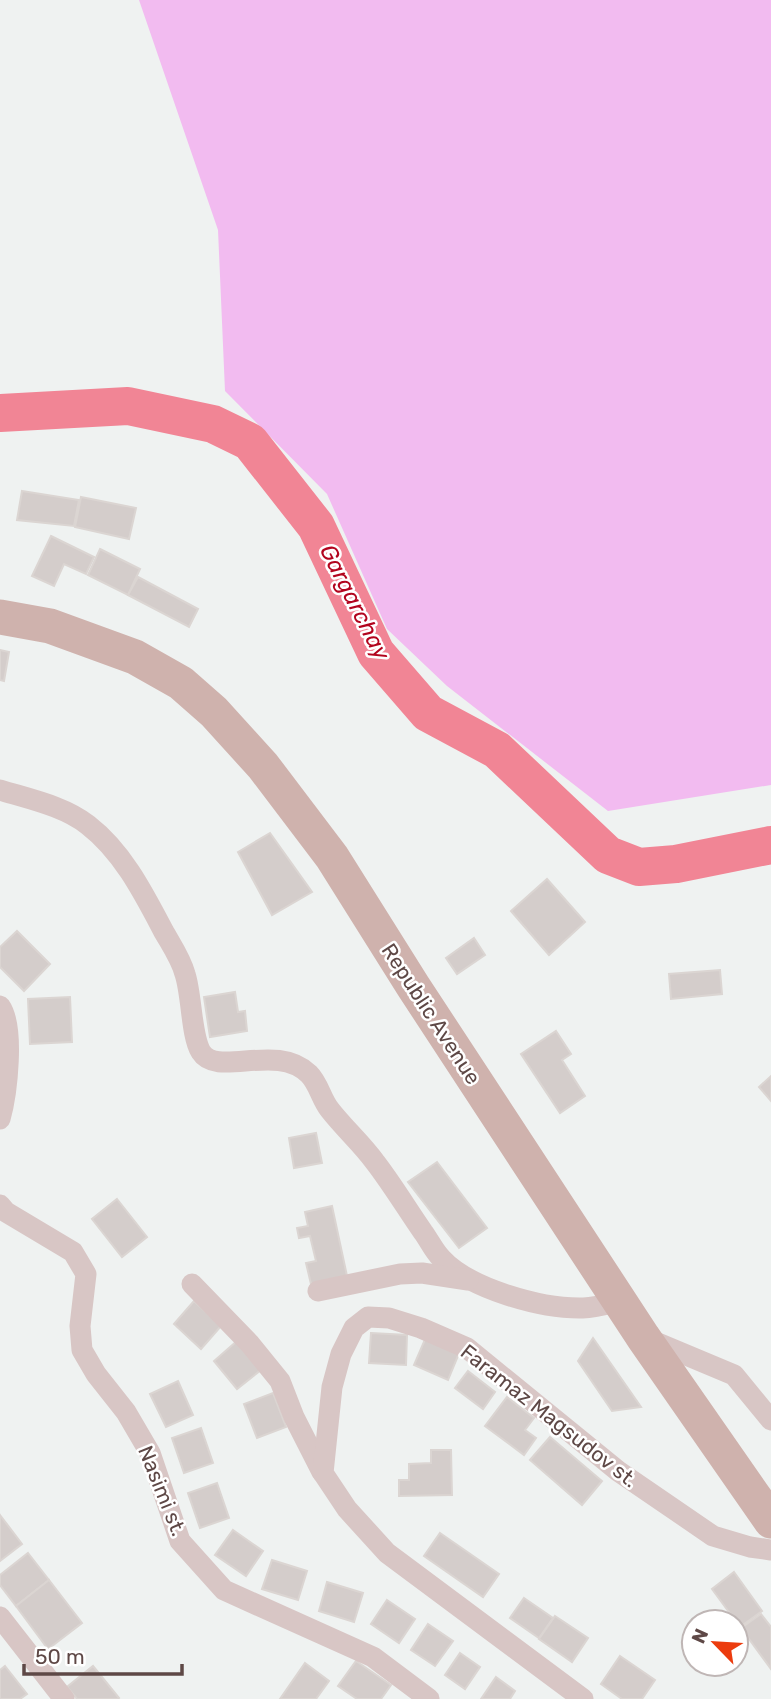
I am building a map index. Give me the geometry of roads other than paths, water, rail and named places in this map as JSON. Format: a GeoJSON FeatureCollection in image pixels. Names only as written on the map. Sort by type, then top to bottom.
{"type":"FeatureCollection","features":[{"type":"Feature","properties":{"kind":"main road","name":"Republic Avenue"},"geometry":{"type":"LineString","coordinates":[[0,617],[50,625],[135,657],[181,683],[214,712],[263,766],[332,857],[619,1301],[771,1521]]}},
{"type":"Feature","properties":{"kind":"street"},"geometry":{"type":"LineString","coordinates":[[0,790],[52,807],[86,824],[112,846],[137,883],[183,967],[190,991],[200,1051],[208,1059],[218,1062],[277,1058],[288,1060],[307,1072],[316,1081],[326,1105],[374,1161],[441,1258],[474,1281]]}},
{"type":"Feature","properties":{"kind":"street"},"geometry":{"type":"LineString","coordinates":[[0,1006],[5,1013],[9,1065],[0,1119]]}},
{"type":"Feature","properties":{"kind":"street","name":"Nasimi st."},"geometry":{"type":"LineString","coordinates":[[0,1205],[6,1212],[73,1252],[86,1275],[80,1326],[82,1350],[150,1453],[180,1541],[224,1590],[373,1657],[429,1699]]}},
{"type":"Feature","properties":{"kind":"street"},"geometry":{"type":"LineString","coordinates":[[318,1291],[400,1273],[422,1273],[474,1281],[510,1295],[554,1306],[584,1308],[619,1301]]}},
{"type":"Feature","properties":{"kind":"street"},"geometry":{"type":"LineString","coordinates":[[192,1284],[250,1344],[280,1381],[294,1417],[323,1473],[347,1509],[387,1553],[583,1699]]}},
{"type":"Feature","properties":{"kind":"street","name":"Faramaz Magsudov st."},"geometry":{"type":"LineString","coordinates":[[323,1473],[332,1387],[341,1354],[354,1328],[368,1317],[389,1318],[421,1328],[467,1348],[618,1471],[713,1536],[771,1550]]}},
{"type":"Feature","properties":{"kind":"street"},"geometry":{"type":"LineString","coordinates":[[643,1337],[734,1375],[771,1420]]}},
{"type":"Feature","properties":{"kind":"street"},"geometry":{"type":"LineString","coordinates":[[0,1617],[64,1699]]}},
{"type":"Feature","properties":{"kind":"waterway","name":"Gargarchay"},"geometry":{"type":"LineString","coordinates":[[0,413],[128,406],[213,424],[250,442],[316,526],[376,653],[428,713],[497,750],[608,855],[639,867],[676,864],[771,845]]}}]}
